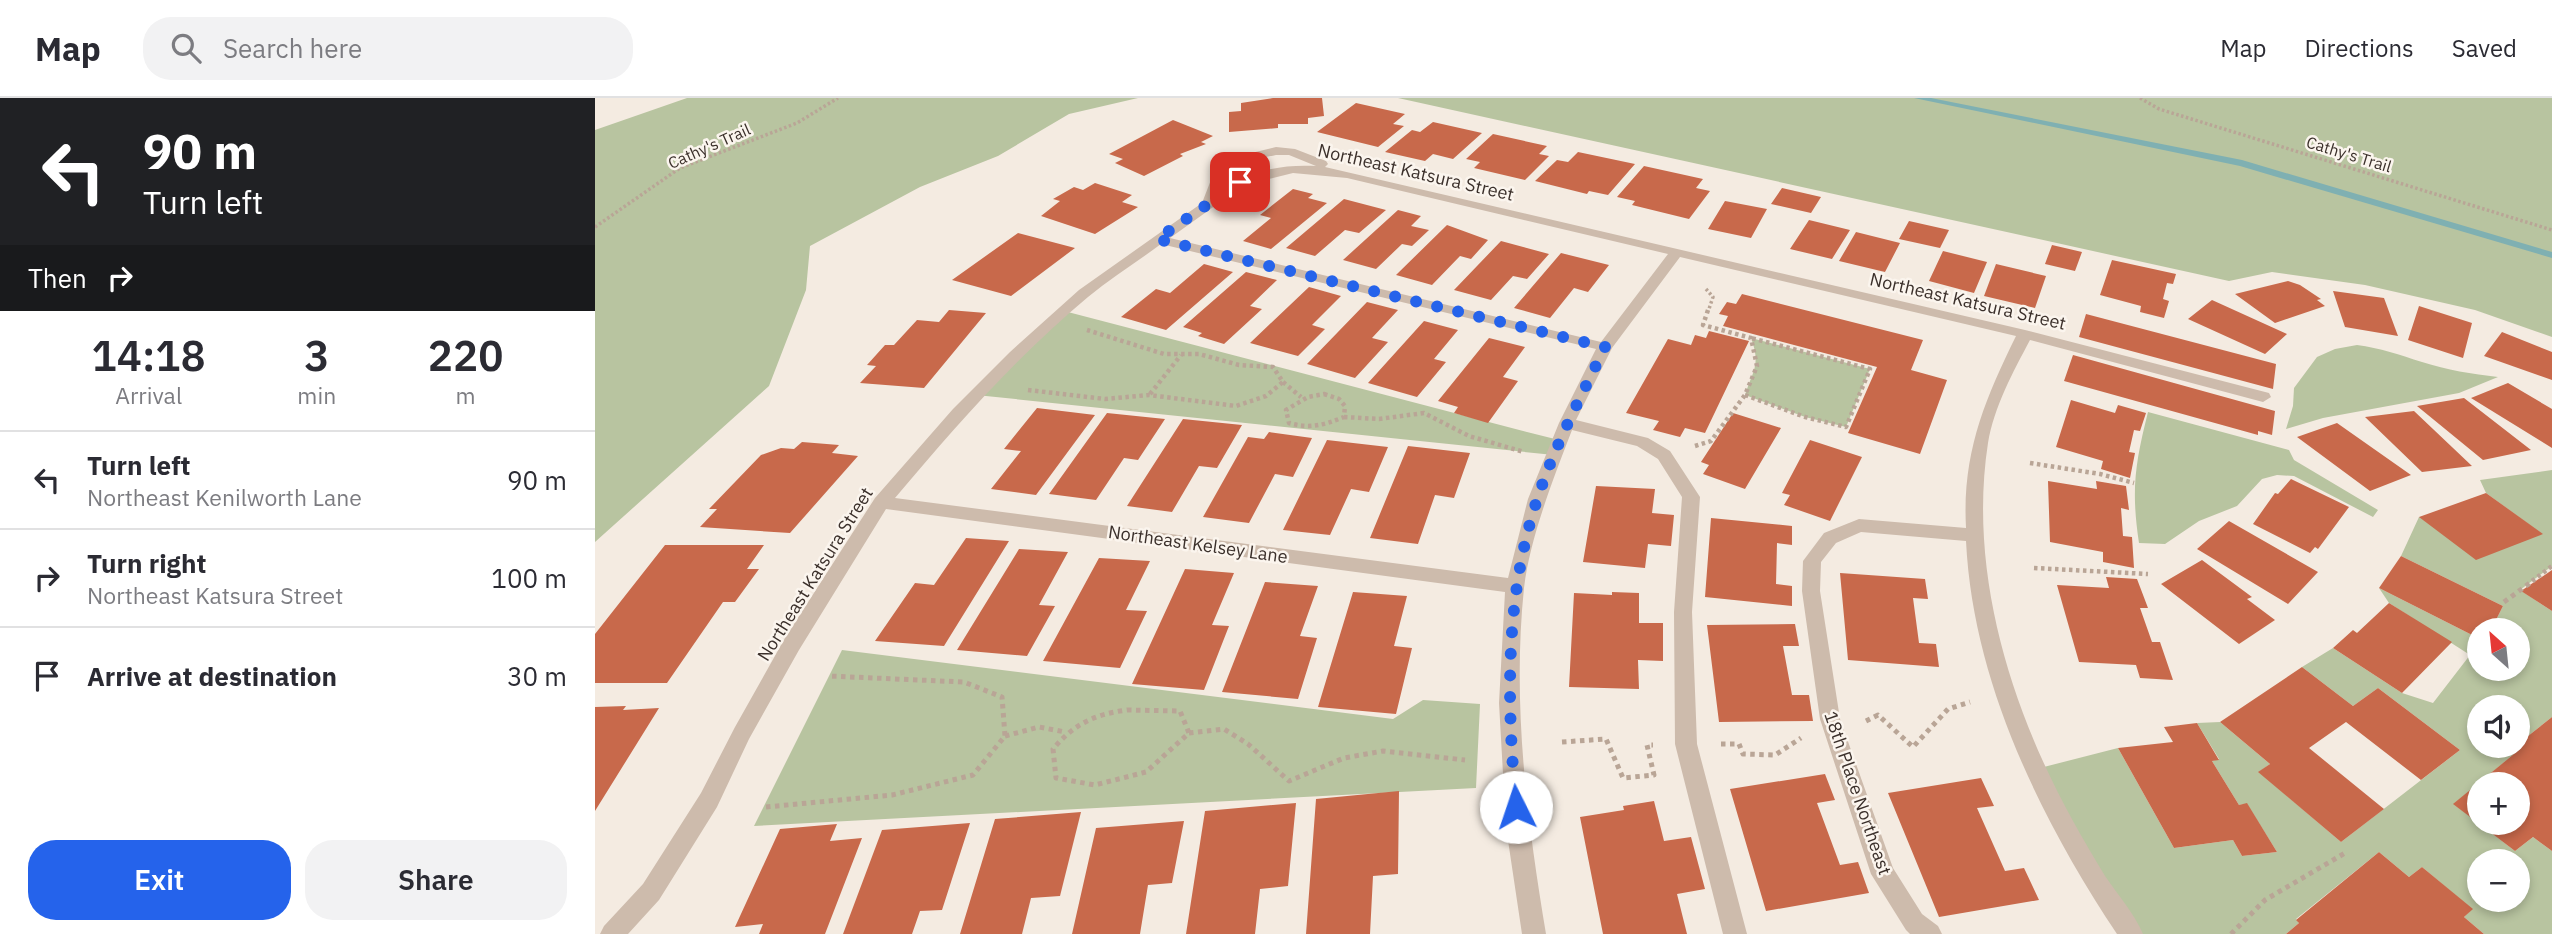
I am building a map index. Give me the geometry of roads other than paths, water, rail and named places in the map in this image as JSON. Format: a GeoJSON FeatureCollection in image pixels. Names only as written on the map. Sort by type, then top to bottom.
{"type":"FeatureCollection","features":[{"type":"Feature","properties":{"kind":"street","name":"Northeast Katsura Street"},"geometry":{"type":"LineString","coordinates":[[612,934],[651,892],[709,800],[742,733],[792,644],[881,502],[959,412],[1015,355],[1084,293],[1240,182],[1277,170],[1311,167],[1347,174],[2025,334],[2263,397]]}},
{"type":"Feature","properties":{"kind":"street"},"geometry":{"type":"LineString","coordinates":[[1157,239],[1605,347]]}},
{"type":"Feature","properties":{"kind":"street"},"geometry":{"type":"LineString","coordinates":[[1534,934],[1517,827],[1508,695],[1515,586],[1537,499],[1567,423],[1605,347],[1676,253]]}},
{"type":"Feature","properties":{"kind":"street"},"geometry":{"type":"LineString","coordinates":[[2025,334],[2003,378],[1980,441],[1972,535],[1986,615],[2009,698],[2036,769],[2071,840],[2131,934]]}},
{"type":"Feature","properties":{"kind":"street"},"geometry":{"type":"LineString","coordinates":[[1567,423],[1642,442],[1664,455],[1691,497],[1683,612],[1686,744],[1735,934]]}},
{"type":"Feature","properties":{"kind":"street","name":"Northeast Kelsey Lane"},"geometry":{"type":"LineString","coordinates":[[881,502],[1515,586]]}},
{"type":"Feature","properties":{"kind":"street","name":"18th Place Northeast"},"geometry":{"type":"LineString","coordinates":[[1930,934],[1914,922],[1883,874],[1830,719],[1811,591],[1812,561],[1830,538],[1859,525],[1972,535]]}},
{"type":"Feature","properties":{"kind":"waterway"},"geometry":{"type":"LineString","coordinates":[[1918,98],[2242,163],[2552,255]]}}]}
